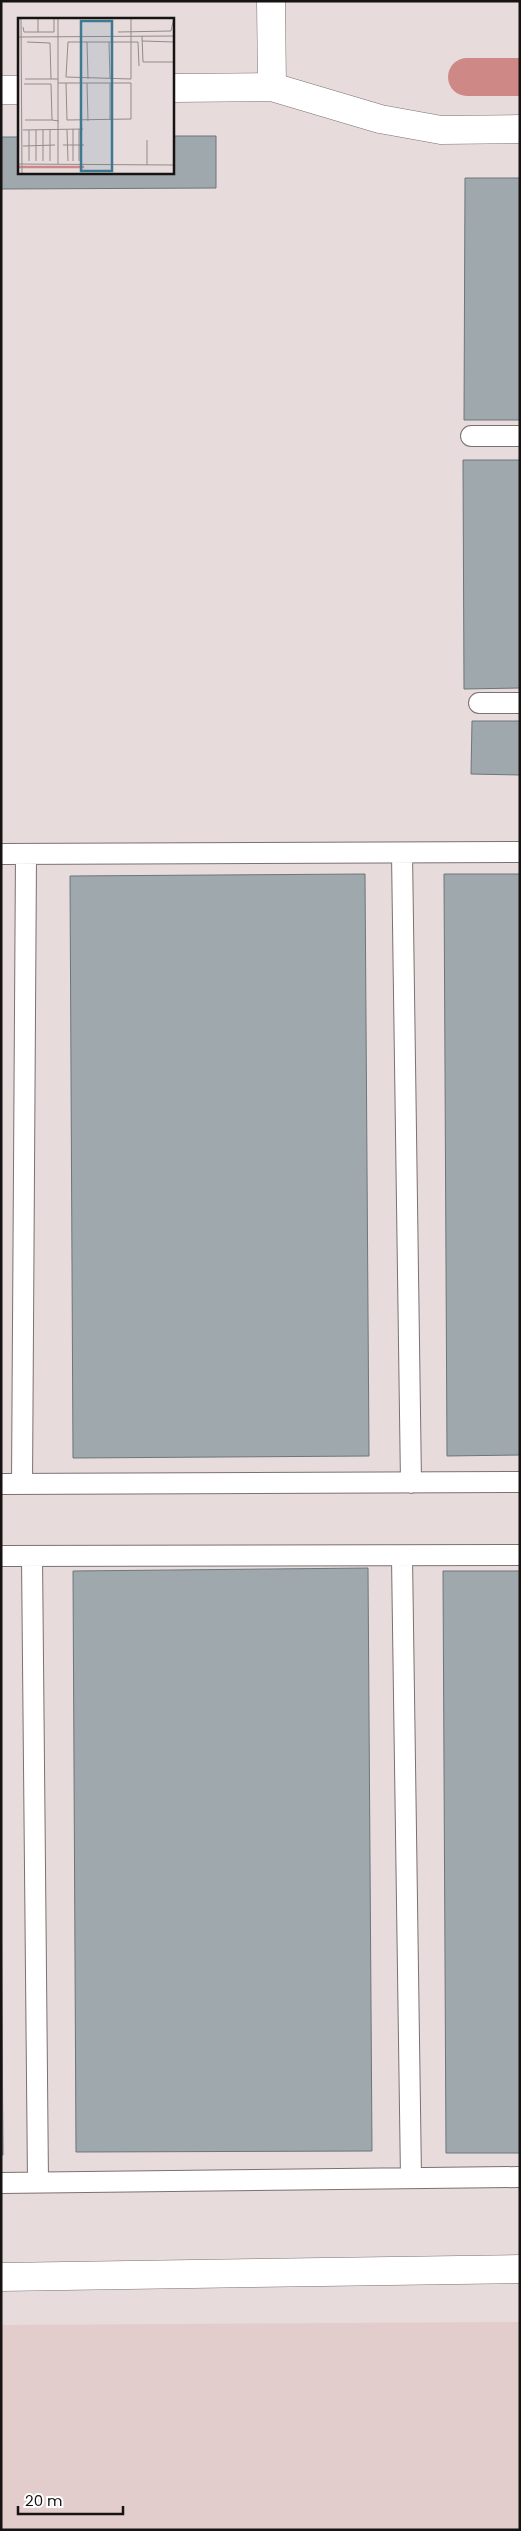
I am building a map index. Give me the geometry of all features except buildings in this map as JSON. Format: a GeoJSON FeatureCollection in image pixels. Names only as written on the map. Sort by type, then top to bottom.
{"type":"FeatureCollection","features":[{"type":"Feature","properties":{"kind":"street"},"geometry":{"type":"LineString","coordinates":[[271,1],[272,87]]}},
{"type":"Feature","properties":{"kind":"street"},"geometry":{"type":"LineString","coordinates":[[174,88],[272,87],[380,119],[441,130],[520,129]]}},
{"type":"Feature","properties":{"kind":"street"},"geometry":{"type":"LineString","coordinates":[[1,90],[18,90]]}},
{"type":"Feature","properties":{"kind":"street"},"geometry":{"type":"LineString","coordinates":[[1,2276],[520,2269]]}},
{"type":"Feature","properties":{"kind":"lane"},"geometry":{"type":"LineString","coordinates":[[471,436],[520,436]]}},
{"type":"Feature","properties":{"kind":"lane"},"geometry":{"type":"LineString","coordinates":[[479,703],[520,703]]}},
{"type":"Feature","properties":{"kind":"lane"},"geometry":{"type":"LineString","coordinates":[[1,854],[520,852]]}},
{"type":"Feature","properties":{"kind":"lane"},"geometry":{"type":"LineString","coordinates":[[402,853],[411,1483]]}},
{"type":"Feature","properties":{"kind":"lane"},"geometry":{"type":"LineString","coordinates":[[22,1484],[26,854]]}},
{"type":"Feature","properties":{"kind":"lane"},"geometry":{"type":"LineString","coordinates":[[1,1484],[520,1482]]}},
{"type":"Feature","properties":{"kind":"lane"},"geometry":{"type":"LineString","coordinates":[[1,1556],[402,1557],[520,1555]]}},
{"type":"Feature","properties":{"kind":"lane"},"geometry":{"type":"LineString","coordinates":[[32,1556],[38,2182]]}},
{"type":"Feature","properties":{"kind":"lane"},"geometry":{"type":"LineString","coordinates":[[402,1557],[411,2178]]}},
{"type":"Feature","properties":{"kind":"lane"},"geometry":{"type":"LineString","coordinates":[[1,2182],[520,2177]]}},
{"type":"Feature","properties":{"kind":"shaded area"},"geometry":{"type":"Polygon","coordinates":[[[520,2322],[520,2530],[1,2530],[1,2325],[520,2322]]]}},
{"type":"Feature","properties":{"kind":"waterway"},"geometry":{"type":"LineString","coordinates":[[467,77],[520,77]]}}]}
